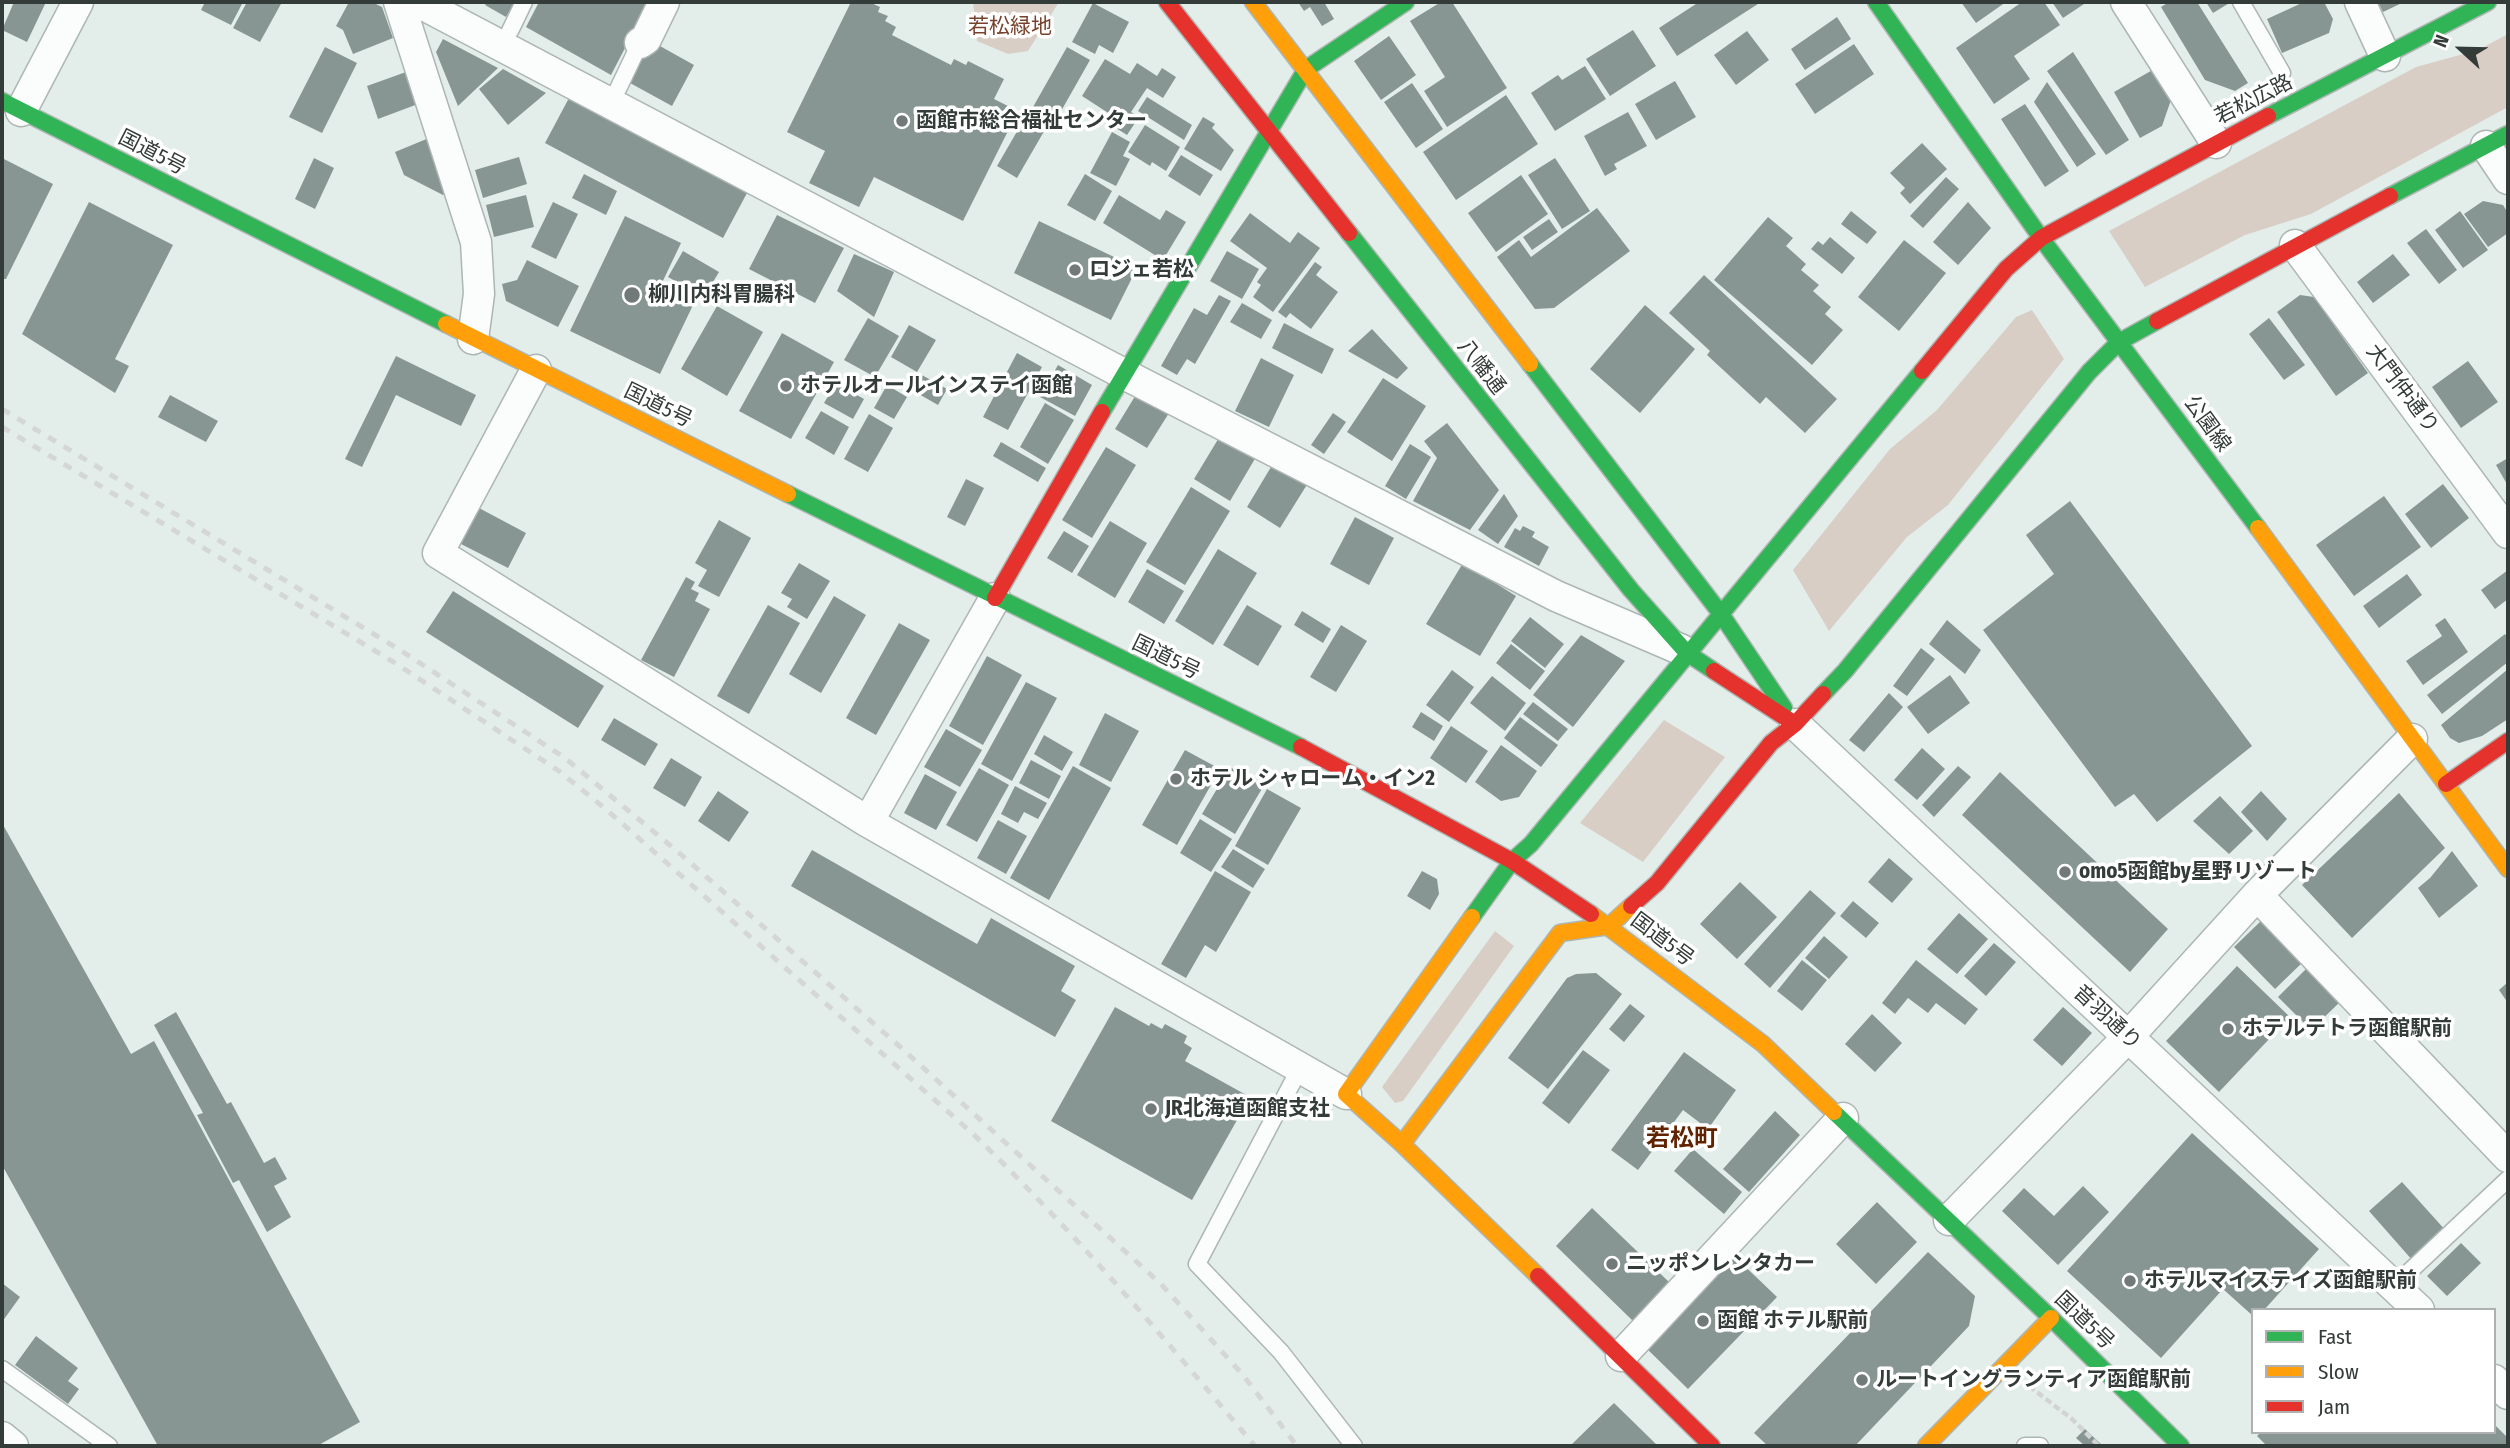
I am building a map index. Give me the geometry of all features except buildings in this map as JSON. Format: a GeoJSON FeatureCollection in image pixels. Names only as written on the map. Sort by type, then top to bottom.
{"type":"FeatureCollection","features":[{"type":"Feature","properties":{"kind":"main road","name":"八幡通"},"geometry":{"type":"LineString","coordinates":[[1167,2],[1631,590],[1687,653],[1795,724]]}},
{"type":"Feature","properties":{"kind":"main road"},"geometry":{"type":"LineString","coordinates":[[1253,2],[1721,614],[1795,724]]}},
{"type":"Feature","properties":{"kind":"main road"},"geometry":{"type":"LineString","coordinates":[[995,598],[1124,374],[1306,69],[1406,2]]}},
{"type":"Feature","properties":{"kind":"main road","name":"公園線"},"geometry":{"type":"LineString","coordinates":[[1876,2],[2041,238],[2159,393],[2508,869]]}},
{"type":"Feature","properties":{"kind":"main road","name":"若松広路"},"geometry":{"type":"LineString","coordinates":[[1346,1094],[1512,861],[1531,844],[2006,269],[2041,238],[2216,143],[2488,2]]}},
{"type":"Feature","properties":{"kind":"main road","name":"国道5号"},"geometry":{"type":"LineString","coordinates":[[11,106],[473,339],[1302,747],[1512,861],[1609,926],[1763,1044],[2051,1318],[2181,1446]]}},
{"type":"Feature","properties":{"kind":"main road"},"geometry":{"type":"LineString","coordinates":[[1402,1144],[1560,933],[1609,926],[1657,883],[1771,743],[1795,724],[1845,671],[2089,372],[2119,342],[2295,245],[2497,140]]}},
{"type":"Feature","properties":{"kind":"main road"},"geometry":{"type":"LineString","coordinates":[[2446,783],[2508,741]]}},
{"type":"Feature","properties":{"kind":"main road"},"geometry":{"type":"LineString","coordinates":[[1346,1094],[1402,1144],[1712,1446]]}},
{"type":"Feature","properties":{"kind":"main road"},"geometry":{"type":"LineString","coordinates":[[1926,1446],[2051,1318]]}},
{"type":"Feature","properties":{"kind":"street"},"geometry":{"type":"LineString","coordinates":[[11,106],[78,2]]}},
{"type":"Feature","properties":{"kind":"street"},"geometry":{"type":"LineString","coordinates":[[399,2],[476,242],[479,294],[473,339]]}},
{"type":"Feature","properties":{"kind":"street"},"geometry":{"type":"LineString","coordinates":[[418,2],[1124,374],[1556,596],[1687,653]]}},
{"type":"Feature","properties":{"kind":"street"},"geometry":{"type":"LineString","coordinates":[[640,43],[646,38],[664,2]]}},
{"type":"Feature","properties":{"kind":"street"},"geometry":{"type":"LineString","coordinates":[[2126,2],[2216,143]]}},
{"type":"Feature","properties":{"kind":"street"},"geometry":{"type":"LineString","coordinates":[[2360,2],[2385,56]]}},
{"type":"Feature","properties":{"kind":"street"},"geometry":{"type":"LineString","coordinates":[[2497,140],[2508,179]]}},
{"type":"Feature","properties":{"kind":"street","name":"大門仲通り"},"geometry":{"type":"LineString","coordinates":[[2295,245],[2508,533]]}},
{"type":"Feature","properties":{"kind":"street"},"geometry":{"type":"LineString","coordinates":[[536,370],[438,553],[868,822],[1346,1094]]}},
{"type":"Feature","properties":{"kind":"street"},"geometry":{"type":"LineString","coordinates":[[868,822],[995,598]]}},
{"type":"Feature","properties":{"kind":"street","name":"音羽通り"},"geometry":{"type":"LineString","coordinates":[[1795,724],[2417,1308]]}},
{"type":"Feature","properties":{"kind":"street"},"geometry":{"type":"LineString","coordinates":[[1949,1220],[2127,1038],[2257,895],[2412,739]]}},
{"type":"Feature","properties":{"kind":"street"},"geometry":{"type":"LineString","coordinates":[[2257,895],[2508,1157]]}},
{"type":"Feature","properties":{"kind":"street"},"geometry":{"type":"LineString","coordinates":[[1620,1356],[1843,1118]]}},
{"type":"Feature","properties":{"kind":"street"},"geometry":{"type":"LineString","coordinates":[[2,1437],[13,1446]]}},
{"type":"Feature","properties":{"kind":"lane"},"geometry":{"type":"LineString","coordinates":[[510,31],[524,2]]}},
{"type":"Feature","properties":{"kind":"lane"},"geometry":{"type":"LineString","coordinates":[[2241,2],[2282,74]]}},
{"type":"Feature","properties":{"kind":"lane"},"geometry":{"type":"LineString","coordinates":[[618,89],[640,43]]}},
{"type":"Feature","properties":{"kind":"lane"},"geometry":{"type":"LineString","coordinates":[[1300,1068],[1197,1264],[1281,1352],[1354,1446]]}},
{"type":"Feature","properties":{"kind":"lane"},"geometry":{"type":"LineString","coordinates":[[2395,1286],[2508,1179]]}},
{"type":"Feature","properties":{"kind":"lane"},"geometry":{"type":"LineString","coordinates":[[2,1368],[109,1446]]}},
{"type":"Feature","properties":{"kind":"lane"},"geometry":{"type":"LineString","coordinates":[[2025,1446],[2040,1446]]}},
{"type":"Feature","properties":{"kind":"path"},"geometry":{"type":"LineString","coordinates":[[2028,1386],[2072,1419],[2099,1446]]}},
{"type":"Feature","properties":{"kind":"green space","name":"若松緑地"},"geometry":{"type":"Polygon","coordinates":[[[973,2],[1059,2],[1028,51],[1008,54],[977,41],[973,2]]]}},
{"type":"Feature","properties":{"kind":"green space"},"geometry":{"type":"Polygon","coordinates":[[[2508,34],[2508,107],[2311,214],[2245,235],[2145,287],[2109,231],[2416,67],[2478,50],[2508,34]]]}},
{"type":"Feature","properties":{"kind":"green space"},"geometry":{"type":"Polygon","coordinates":[[[2032,310],[2064,359],[1948,505],[1907,537],[1829,631],[1793,570],[1890,449],[1937,410],[2016,317],[2032,310]]]}},
{"type":"Feature","properties":{"kind":"green space"},"geometry":{"type":"Polygon","coordinates":[[[1664,720],[1725,757],[1643,862],[1580,823],[1664,720]]]}},
{"type":"Feature","properties":{"kind":"green space"},"geometry":{"type":"Polygon","coordinates":[[[1495,931],[1514,946],[1403,1101],[1395,1103],[1382,1087],[1495,931]]]}},
{"type":"Feature","properties":{"kind":"railway"},"geometry":{"type":"LineString","coordinates":[[2,409],[400,650],[565,758],[677,851],[897,1044],[1161,1284],[1243,1375],[1297,1446]]}},
{"type":"Feature","properties":{"kind":"railway"},"geometry":{"type":"LineString","coordinates":[[2,427],[392,661],[559,771],[608,811],[971,1132],[1082,1246],[1255,1446]]}},
{"type":"Feature","properties":{"kind":"traffic: fast"},"geometry":{"type":"LineString","coordinates":[[1102,412],[1306,69],[1406,2]]}},
{"type":"Feature","properties":{"kind":"traffic: fast"},"geometry":{"type":"LineString","coordinates":[[1876,2],[2041,238],[2258,528]]}},
{"type":"Feature","properties":{"kind":"traffic: fast"},"geometry":{"type":"LineString","coordinates":[[2268,116],[2488,2]]}},
{"type":"Feature","properties":{"kind":"traffic: fast"},"geometry":{"type":"LineString","coordinates":[[2,101],[446,324]]}},
{"type":"Feature","properties":{"kind":"traffic: fast"},"geometry":{"type":"LineString","coordinates":[[2390,196],[2508,134]]}},
{"type":"Feature","properties":{"kind":"traffic: fast"},"geometry":{"type":"LineString","coordinates":[[1349,233],[1631,590],[1687,653],[1714,671]]}},
{"type":"Feature","properties":{"kind":"traffic: fast"},"geometry":{"type":"LineString","coordinates":[[1823,694],[1845,671],[2089,372],[2119,342],[2157,321]]}},
{"type":"Feature","properties":{"kind":"traffic: fast"},"geometry":{"type":"LineString","coordinates":[[1530,364],[1721,614],[1784,708]]}},
{"type":"Feature","properties":{"kind":"traffic: fast"},"geometry":{"type":"LineString","coordinates":[[1472,917],[1512,861],[1531,844],[1922,371]]}},
{"type":"Feature","properties":{"kind":"traffic: fast"},"geometry":{"type":"LineString","coordinates":[[788,494],[1301,747]]}},
{"type":"Feature","properties":{"kind":"traffic: fast"},"geometry":{"type":"LineString","coordinates":[[1834,1112],[2181,1446]]}},
{"type":"Feature","properties":{"kind":"traffic: slow"},"geometry":{"type":"LineString","coordinates":[[1253,2],[1530,364]]}},
{"type":"Feature","properties":{"kind":"traffic: slow"},"geometry":{"type":"LineString","coordinates":[[446,324],[788,494]]}},
{"type":"Feature","properties":{"kind":"traffic: slow"},"geometry":{"type":"LineString","coordinates":[[2258,528],[2508,869]]}},
{"type":"Feature","properties":{"kind":"traffic: slow"},"geometry":{"type":"LineString","coordinates":[[1402,1144],[1560,933],[1609,926],[1631,906]]}},
{"type":"Feature","properties":{"kind":"traffic: slow"},"geometry":{"type":"LineString","coordinates":[[1591,914],[1763,1044],[1834,1112]]}},
{"type":"Feature","properties":{"kind":"traffic: slow"},"geometry":{"type":"LineString","coordinates":[[1472,917],[1346,1094],[1402,1144],[1538,1276]]}},
{"type":"Feature","properties":{"kind":"traffic: slow"},"geometry":{"type":"LineString","coordinates":[[1926,1446],[2051,1318]]}},
{"type":"Feature","properties":{"kind":"traffic: jam"},"geometry":{"type":"LineString","coordinates":[[1167,2],[1349,233]]}},
{"type":"Feature","properties":{"kind":"traffic: jam"},"geometry":{"type":"LineString","coordinates":[[1922,371],[2006,269],[2041,238],[2268,116]]}},
{"type":"Feature","properties":{"kind":"traffic: jam"},"geometry":{"type":"LineString","coordinates":[[2157,321],[2390,196]]}},
{"type":"Feature","properties":{"kind":"traffic: jam"},"geometry":{"type":"LineString","coordinates":[[995,598],[1102,412]]}},
{"type":"Feature","properties":{"kind":"traffic: jam"},"geometry":{"type":"LineString","coordinates":[[1714,671],[1795,724]]}},
{"type":"Feature","properties":{"kind":"traffic: jam"},"geometry":{"type":"LineString","coordinates":[[1631,906],[1657,883],[1771,743],[1795,724],[1823,694]]}},
{"type":"Feature","properties":{"kind":"traffic: jam"},"geometry":{"type":"LineString","coordinates":[[2446,784],[2508,741]]}},
{"type":"Feature","properties":{"kind":"traffic: jam"},"geometry":{"type":"LineString","coordinates":[[1301,747],[1512,861],[1591,914]]}},
{"type":"Feature","properties":{"kind":"traffic: jam"},"geometry":{"type":"LineString","coordinates":[[1538,1276],[1712,1446]]}},
{"type":"Feature","properties":{"kind":"place","name":"函館市総合福祉センター"},"geometry":{"type":"Point","coordinates":[902,121]}},
{"type":"Feature","properties":{"kind":"place","name":"ロジェ若松"},"geometry":{"type":"Point","coordinates":[1075,270]}},
{"type":"Feature","properties":{"kind":"place","name":"柳川内科胃腸科"},"geometry":{"type":"Point","coordinates":[632,295]}},
{"type":"Feature","properties":{"kind":"place","name":"ホテルオールインステイ函館"},"geometry":{"type":"Point","coordinates":[786,386]}},
{"type":"Feature","properties":{"kind":"place","name":"ホテル シャローム・イン2"},"geometry":{"type":"Point","coordinates":[1176,779]}},
{"type":"Feature","properties":{"kind":"place","name":"omo5函館by星野リゾート"},"geometry":{"type":"Point","coordinates":[2065,872]}},
{"type":"Feature","properties":{"kind":"place","name":"ホテルテトラ函館駅前"},"geometry":{"type":"Point","coordinates":[2228,1029]}},
{"type":"Feature","properties":{"kind":"place","name":"JR北海道函館支社"},"geometry":{"type":"Point","coordinates":[1151,1109]}},
{"type":"Feature","properties":{"kind":"place","name":"ニッポンレンタカー"},"geometry":{"type":"Point","coordinates":[1612,1264]}},
{"type":"Feature","properties":{"kind":"place","name":"ホテルマイステイズ函館駅前"},"geometry":{"type":"Point","coordinates":[2130,1281]}},
{"type":"Feature","properties":{"kind":"place","name":"函館 ホテル駅前"},"geometry":{"type":"Point","coordinates":[1703,1321]}},
{"type":"Feature","properties":{"kind":"place","name":"ルートイングランティア函館駅前"},"geometry":{"type":"Point","coordinates":[1862,1380]}},
{"type":"Feature","properties":{"kind":"district","name":"若松町"},"geometry":{"type":"Point","coordinates":[1682,1139]}}]}
